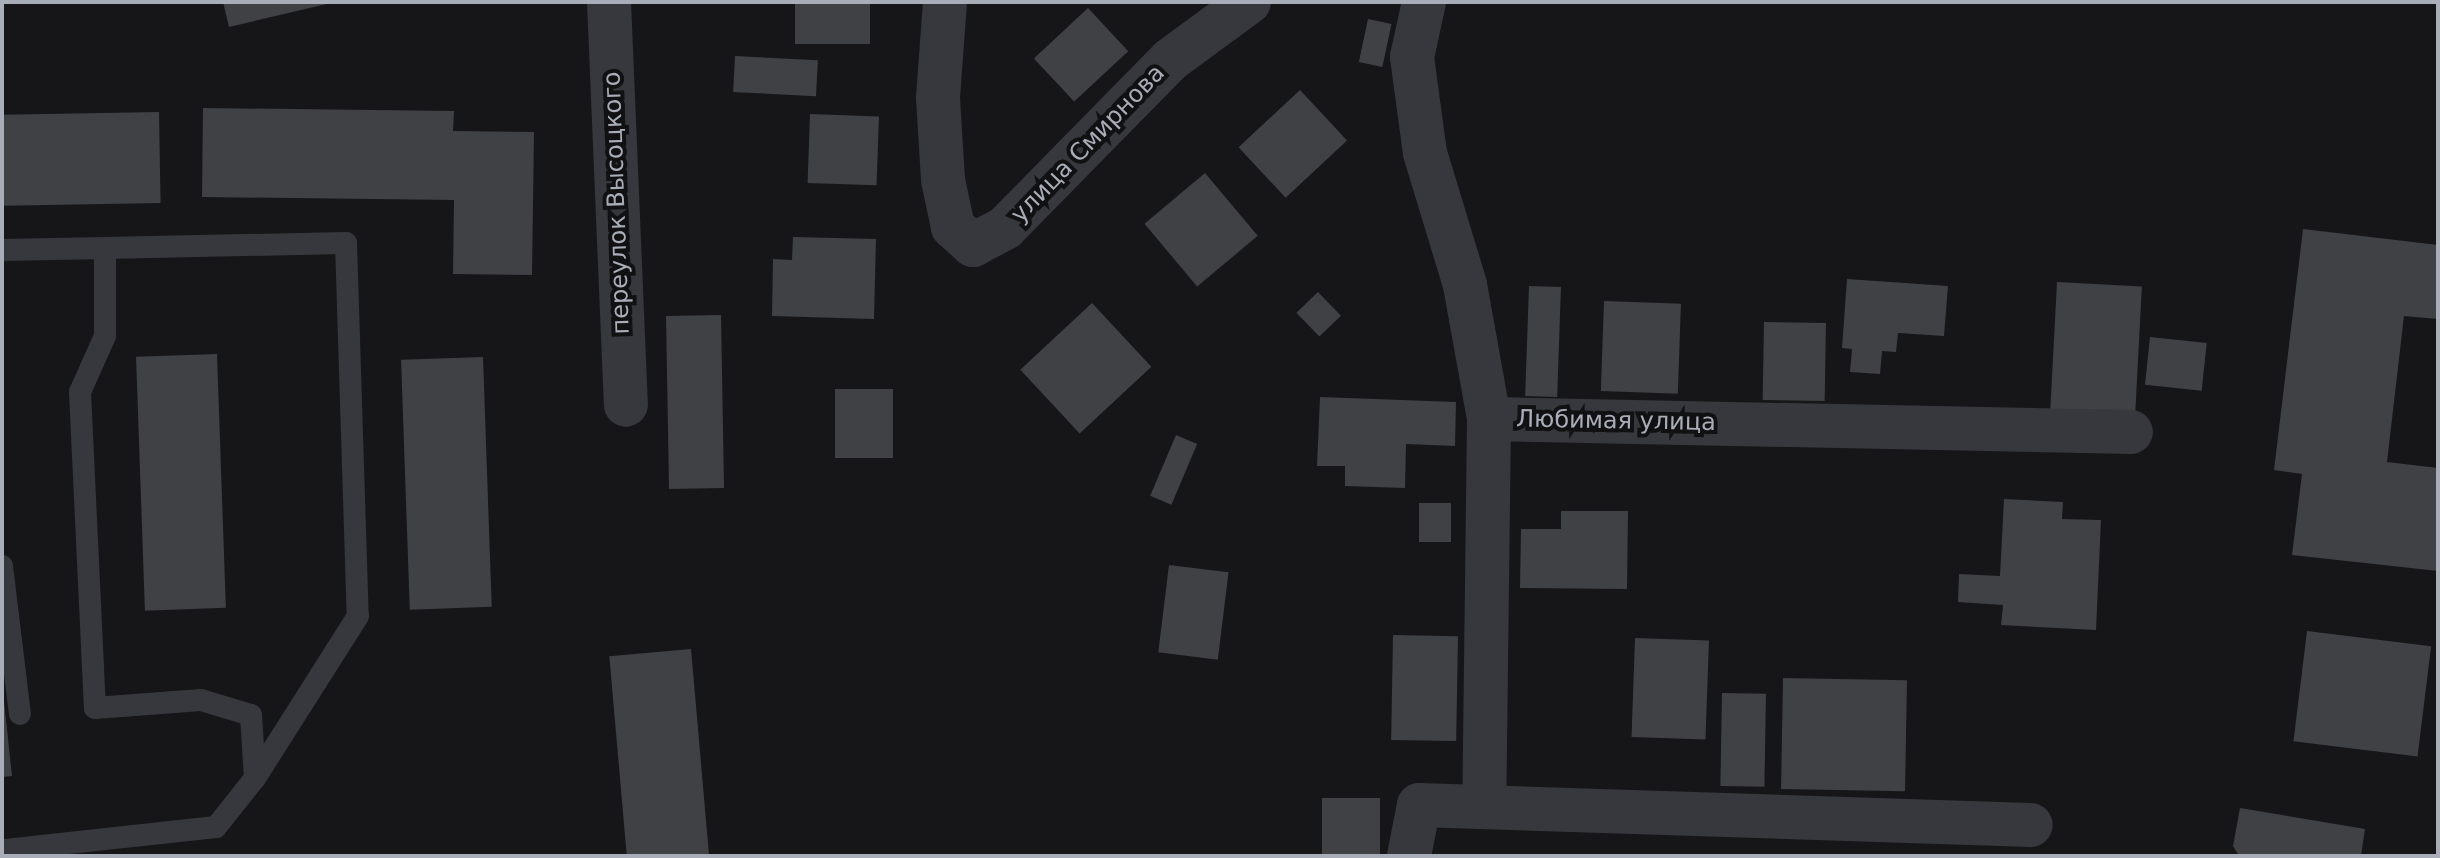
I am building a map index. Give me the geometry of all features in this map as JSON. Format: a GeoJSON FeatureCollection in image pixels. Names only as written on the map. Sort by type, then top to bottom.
{"type":"FeatureCollection","features":[{"type":"Feature","properties":{"kind":"street","name":"переулок Высоцкого"},"geometry":{"type":"LineString","coordinates":[[609,2],[626,405]]}},
{"type":"Feature","properties":{"kind":"street","name":"улица Смирнова"},"geometry":{"type":"LineString","coordinates":[[945,2],[938,98],[943,180],[953,227],[973,245],[1005,228],[1170,60],[1249,2]]}},
{"type":"Feature","properties":{"kind":"street"},"geometry":{"type":"LineString","coordinates":[[1424,2],[1412,57],[1425,153],[1465,285],[1489,419]]}},
{"type":"Feature","properties":{"kind":"street","name":"Любимая улица"},"geometry":{"type":"LineString","coordinates":[[1484,806],[1489,419],[2131,432]]}},
{"type":"Feature","properties":{"kind":"street"},"geometry":{"type":"LineString","coordinates":[[1409,856],[1419,805],[2031,825]]}},
{"type":"Feature","properties":{"kind":"lane"},"geometry":{"type":"LineString","coordinates":[[2,250],[346,243],[358,616],[255,778],[216,827],[3,850],[4,856]]}},
{"type":"Feature","properties":{"kind":"lane"},"geometry":{"type":"LineString","coordinates":[[105,248],[105,336],[80,392],[95,708],[201,700],[251,715],[255,778]]}},
{"type":"Feature","properties":{"kind":"lane"},"geometry":{"type":"LineString","coordinates":[[2,566],[20,714]]}},
{"type":"Feature","properties":{"kind":"building"},"geometry":{"type":"Polygon","coordinates":[[[223,2],[331,2],[331,3],[229,27],[223,2]]]}},
{"type":"Feature","properties":{"kind":"building"},"geometry":{"type":"Polygon","coordinates":[[[795,2],[870,2],[870,44],[795,44],[795,2]]]}},
{"type":"Feature","properties":{"kind":"building"},"geometry":{"type":"Polygon","coordinates":[[[1088,8],[1128,51],[1074,102],[1034,58],[1088,8]]]}},
{"type":"Feature","properties":{"kind":"building"},"geometry":{"type":"Polygon","coordinates":[[[1368,19],[1391,24],[1382,67],[1359,62],[1368,19]]]}},
{"type":"Feature","properties":{"kind":"building"},"geometry":{"type":"Polygon","coordinates":[[[735,56],[818,60],[816,96],[733,92],[735,56]]]}},
{"type":"Feature","properties":{"kind":"building"},"geometry":{"type":"Polygon","coordinates":[[[1300,90],[1347,140],[1286,198],[1239,147],[1300,90]]]}},
{"type":"Feature","properties":{"kind":"building"},"geometry":{"type":"Polygon","coordinates":[[[203,108],[454,111],[453,131],[534,132],[532,275],[453,274],[454,200],[202,197],[203,108]]]}},
{"type":"Feature","properties":{"kind":"building"},"geometry":{"type":"Polygon","coordinates":[[[159,112],[161,203],[4,206],[2,115],[159,112]]]}},
{"type":"Feature","properties":{"kind":"building"},"geometry":{"type":"Polygon","coordinates":[[[810,114],[879,116],[877,185],[808,183],[810,114]]]}},
{"type":"Feature","properties":{"kind":"building"},"geometry":{"type":"Polygon","coordinates":[[[1205,173],[1258,236],[1197,287],[1144,224],[1205,173]]]}},
{"type":"Feature","properties":{"kind":"building"},"geometry":{"type":"Polygon","coordinates":[[[2303,229],[2438,245],[2438,319],[2404,316],[2387,462],[2438,468],[2438,571],[2292,555],[2302,474],[2274,470],[2303,229]]]}},
{"type":"Feature","properties":{"kind":"building"},"geometry":{"type":"Polygon","coordinates":[[[793,237],[876,239],[874,319],[772,316],[773,259],[792,260],[793,237]]]}},
{"type":"Feature","properties":{"kind":"building"},"geometry":{"type":"Polygon","coordinates":[[[1847,279],[1948,286],[1944,336],[1898,333],[1896,352],[1882,351],[1880,374],[1850,372],[1852,349],[1842,348],[1847,279]]]}},
{"type":"Feature","properties":{"kind":"building"},"geometry":{"type":"Polygon","coordinates":[[[2057,282],[2142,286],[2135,415],[2050,411],[2057,282]]]}},
{"type":"Feature","properties":{"kind":"building"},"geometry":{"type":"Polygon","coordinates":[[[1529,286],[1561,287],[1557,397],[1525,396],[1529,286]]]}},
{"type":"Feature","properties":{"kind":"building"},"geometry":{"type":"Polygon","coordinates":[[[1318,292],[1341,316],[1319,337],[1296,313],[1318,292]]]}},
{"type":"Feature","properties":{"kind":"building"},"geometry":{"type":"Polygon","coordinates":[[[1604,301],[1681,304],[1678,394],[1601,391],[1604,301]]]}},
{"type":"Feature","properties":{"kind":"building"},"geometry":{"type":"Polygon","coordinates":[[[1092,303],[1151,367],[1080,433],[1020,370],[1092,303]]]}},
{"type":"Feature","properties":{"kind":"building"},"geometry":{"type":"Polygon","coordinates":[[[721,315],[724,488],[669,489],[666,316],[721,315]]]}},
{"type":"Feature","properties":{"kind":"building"},"geometry":{"type":"Polygon","coordinates":[[[1764,322],[1826,323],[1825,401],[1763,400],[1764,322]]]}},
{"type":"Feature","properties":{"kind":"building"},"geometry":{"type":"Polygon","coordinates":[[[2150,337],[2207,343],[2202,391],[2145,385],[2150,337]]]}},
{"type":"Feature","properties":{"kind":"building"},"geometry":{"type":"Polygon","coordinates":[[[217,354],[226,608],[145,611],[136,357],[217,354]]]}},
{"type":"Feature","properties":{"kind":"building"},"geometry":{"type":"Polygon","coordinates":[[[483,357],[492,607],[410,610],[401,360],[483,357]]]}},
{"type":"Feature","properties":{"kind":"building"},"geometry":{"type":"Polygon","coordinates":[[[835,389],[893,389],[893,458],[835,458],[835,389]]]}},
{"type":"Feature","properties":{"kind":"building"},"geometry":{"type":"Polygon","coordinates":[[[1320,397],[1456,402],[1455,446],[1406,444],[1405,488],[1345,486],[1345,466],[1317,466],[1320,397]]]}},
{"type":"Feature","properties":{"kind":"building"},"geometry":{"type":"Polygon","coordinates":[[[1176,435],[1197,444],[1171,505],[1150,496],[1176,435]]]}},
{"type":"Feature","properties":{"kind":"building"},"geometry":{"type":"Polygon","coordinates":[[[2004,499],[2063,502],[2062,519],[2101,520],[2096,630],[2001,625],[2003,605],[1958,602],[1959,574],[2000,576],[2004,499]]]}},
{"type":"Feature","properties":{"kind":"building"},"geometry":{"type":"Polygon","coordinates":[[[1419,503],[1451,503],[1451,542],[1419,542],[1419,503]]]}},
{"type":"Feature","properties":{"kind":"building"},"geometry":{"type":"Polygon","coordinates":[[[1561,511],[1628,511],[1627,589],[1520,588],[1521,529],[1561,529],[1561,511]]]}},
{"type":"Feature","properties":{"kind":"building"},"geometry":{"type":"Polygon","coordinates":[[[1169,565],[1229,572],[1218,660],[1158,652],[1169,565]]]}},
{"type":"Feature","properties":{"kind":"building"},"geometry":{"type":"Polygon","coordinates":[[[2307,631],[2431,646],[2418,756],[2293,741],[2307,631]]]}},
{"type":"Feature","properties":{"kind":"building"},"geometry":{"type":"Polygon","coordinates":[[[1393,635],[1458,636],[1456,741],[1391,740],[1393,635]]]}},
{"type":"Feature","properties":{"kind":"building"},"geometry":{"type":"Polygon","coordinates":[[[1635,638],[1709,641],[1705,740],[1632,737],[1635,638]]]}},
{"type":"Feature","properties":{"kind":"building"},"geometry":{"type":"Polygon","coordinates":[[[691,649],[709,856],[627,856],[609,656],[691,649]]]}},
{"type":"Feature","properties":{"kind":"building"},"geometry":{"type":"Polygon","coordinates":[[[1783,678],[1907,680],[1905,791],[1781,789],[1783,678]]]}},
{"type":"Feature","properties":{"kind":"building"},"geometry":{"type":"Polygon","coordinates":[[[2,682],[12,776],[2,777],[2,682]]]}},
{"type":"Feature","properties":{"kind":"building"},"geometry":{"type":"Polygon","coordinates":[[[1722,693],[1766,694],[1764,787],[1720,786],[1722,693]]]}},
{"type":"Feature","properties":{"kind":"building"},"geometry":{"type":"Polygon","coordinates":[[[1322,798],[1380,798],[1380,856],[1322,856],[1322,798]]]}},
{"type":"Feature","properties":{"kind":"building"},"geometry":{"type":"Polygon","coordinates":[[[2240,808],[2365,829],[2361,856],[2239,856],[2233,846],[2240,808]]]}}]}
